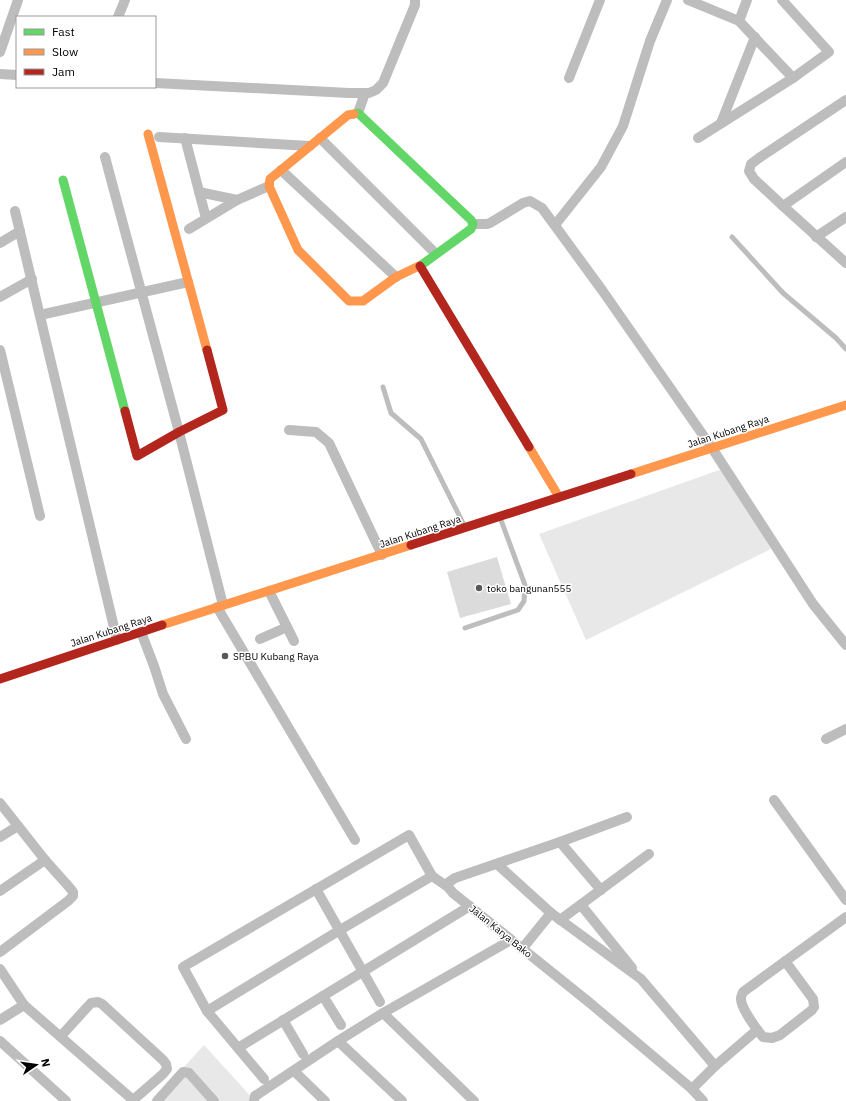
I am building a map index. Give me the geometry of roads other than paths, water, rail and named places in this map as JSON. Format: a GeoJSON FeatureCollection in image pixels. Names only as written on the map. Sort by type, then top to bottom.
{"type":"FeatureCollection","features":[{"type":"Feature","properties":{"kind":"main road"},"geometry":{"type":"LineString","coordinates":[[358,113],[472,220],[474,224],[471,230],[363,301],[349,301],[298,250],[269,186],[270,179],[310,146],[348,115],[358,113]]}},
{"type":"Feature","properties":{"kind":"main road"},"geometry":{"type":"LineString","coordinates":[[63,180],[138,456],[179,432],[223,410],[148,134]]}},
{"type":"Feature","properties":{"kind":"main road"},"geometry":{"type":"LineString","coordinates":[[418,266],[558,497]]}},
{"type":"Feature","properties":{"kind":"main road","name":"Jalan Kubang Raya"},"geometry":{"type":"LineString","coordinates":[[0,679],[220,606],[466,528],[846,404]]}},
{"type":"Feature","properties":{"kind":"street"},"geometry":{"type":"LineString","coordinates":[[0,52],[2,40],[15,17],[18,0]]}},
{"type":"Feature","properties":{"kind":"street"},"geometry":{"type":"LineString","coordinates":[[118,16],[124,0]]}},
{"type":"Feature","properties":{"kind":"street"},"geometry":{"type":"LineString","coordinates":[[156,83],[369,93],[376,90],[383,83],[415,5],[415,0]]}},
{"type":"Feature","properties":{"kind":"street"},"geometry":{"type":"LineString","coordinates":[[569,78],[600,0]]}},
{"type":"Feature","properties":{"kind":"street"},"geometry":{"type":"LineString","coordinates":[[555,225],[601,167],[623,126],[650,41],[667,0]]}},
{"type":"Feature","properties":{"kind":"street"},"geometry":{"type":"LineString","coordinates":[[688,0],[739,21],[792,78]]}},
{"type":"Feature","properties":{"kind":"street"},"geometry":{"type":"LineString","coordinates":[[739,21],[746,0]]}},
{"type":"Feature","properties":{"kind":"street"},"geometry":{"type":"LineString","coordinates":[[698,138],[792,78],[829,52],[782,0]]}},
{"type":"Feature","properties":{"kind":"street"},"geometry":{"type":"LineString","coordinates":[[721,123],[755,37]]}},
{"type":"Feature","properties":{"kind":"street"},"geometry":{"type":"LineString","coordinates":[[0,74],[16,75]]}},
{"type":"Feature","properties":{"kind":"street"},"geometry":{"type":"LineString","coordinates":[[358,113],[365,93]]}},
{"type":"Feature","properties":{"kind":"street"},"geometry":{"type":"LineString","coordinates":[[846,100],[759,158],[751,164],[749,171],[754,179],[846,263]]}},
{"type":"Feature","properties":{"kind":"street"},"geometry":{"type":"LineString","coordinates":[[159,136],[310,146]]}},
{"type":"Feature","properties":{"kind":"street"},"geometry":{"type":"LineString","coordinates":[[185,138],[206,218]]}},
{"type":"Feature","properties":{"kind":"street"},"geometry":{"type":"LineString","coordinates":[[320,138],[435,254]]}},
{"type":"Feature","properties":{"kind":"street"},"geometry":{"type":"LineString","coordinates":[[105,157],[179,432],[220,606],[355,840]]}},
{"type":"Feature","properties":{"kind":"street"},"geometry":{"type":"LineString","coordinates":[[783,206],[846,162]]}},
{"type":"Feature","properties":{"kind":"street"},"geometry":{"type":"LineString","coordinates":[[281,170],[396,278]]}},
{"type":"Feature","properties":{"kind":"street"},"geometry":{"type":"LineString","coordinates":[[189,229],[237,200],[269,186]]}},
{"type":"Feature","properties":{"kind":"street"},"geometry":{"type":"LineString","coordinates":[[199,192],[237,200]]}},
{"type":"Feature","properties":{"kind":"street"},"geometry":{"type":"LineString","coordinates":[[474,224],[486,224],[523,203],[530,201],[542,208],[602,290],[712,448],[813,604],[846,646]]}},
{"type":"Feature","properties":{"kind":"street"},"geometry":{"type":"LineString","coordinates":[[16,210],[117,640]]}},
{"type":"Feature","properties":{"kind":"street"},"geometry":{"type":"LineString","coordinates":[[816,236],[846,217]]}},
{"type":"Feature","properties":{"kind":"street"},"geometry":{"type":"LineString","coordinates":[[0,243],[20,231]]}},
{"type":"Feature","properties":{"kind":"street"},"geometry":{"type":"LineString","coordinates":[[0,297],[32,279]]}},
{"type":"Feature","properties":{"kind":"street"},"geometry":{"type":"LineString","coordinates":[[40,315],[188,282]]}},
{"type":"Feature","properties":{"kind":"street"},"geometry":{"type":"LineString","coordinates":[[0,350],[40,516]]}},
{"type":"Feature","properties":{"kind":"street"},"geometry":{"type":"LineString","coordinates":[[289,430],[316,432],[329,443],[382,555]]}},
{"type":"Feature","properties":{"kind":"street"},"geometry":{"type":"LineString","coordinates":[[269,591],[294,641]]}},
{"type":"Feature","properties":{"kind":"street"},"geometry":{"type":"LineString","coordinates":[[260,639],[287,626]]}},
{"type":"Feature","properties":{"kind":"street"},"geometry":{"type":"LineString","coordinates":[[141,632],[163,694],[186,739]]}},
{"type":"Feature","properties":{"kind":"street"},"geometry":{"type":"LineString","coordinates":[[826,739],[846,729]]}},
{"type":"Feature","properties":{"kind":"street"},"geometry":{"type":"LineString","coordinates":[[774,800],[846,900]]}},
{"type":"Feature","properties":{"kind":"street"},"geometry":{"type":"LineString","coordinates":[[0,802],[45,860],[73,892],[73,896],[68,901],[0,952]]}},
{"type":"Feature","properties":{"kind":"street"},"geometry":{"type":"LineString","coordinates":[[448,887],[449,882],[455,878],[627,817]]}},
{"type":"Feature","properties":{"kind":"street"},"geometry":{"type":"LineString","coordinates":[[0,837],[18,826]]}},
{"type":"Feature","properties":{"kind":"street"},"geometry":{"type":"LineString","coordinates":[[207,1011],[432,876],[409,835],[183,967],[207,1011],[264,1079]]}},
{"type":"Feature","properties":{"kind":"street"},"geometry":{"type":"LineString","coordinates":[[560,842],[601,890]]}},
{"type":"Feature","properties":{"kind":"street"},"geometry":{"type":"LineString","coordinates":[[560,920],[649,854]]}},
{"type":"Feature","properties":{"kind":"street"},"geometry":{"type":"LineString","coordinates":[[0,891],[45,860]]}},
{"type":"Feature","properties":{"kind":"street"},"geometry":{"type":"LineString","coordinates":[[497,864],[551,913],[641,979]]}},
{"type":"Feature","properties":{"kind":"street","name":"Jalan Karya Bako"},"geometry":{"type":"LineString","coordinates":[[432,876],[448,887],[590,1003],[692,1089],[704,1101]]}},
{"type":"Feature","properties":{"kind":"street"},"geometry":{"type":"LineString","coordinates":[[316,889],[380,1002]]}},
{"type":"Feature","properties":{"kind":"street"},"geometry":{"type":"LineString","coordinates":[[581,905],[641,979],[715,1066]]}},
{"type":"Feature","properties":{"kind":"street"},"geometry":{"type":"LineString","coordinates":[[238,1048],[470,906]]}},
{"type":"Feature","properties":{"kind":"street"},"geometry":{"type":"LineString","coordinates":[[522,948],[551,913]]}},
{"type":"Feature","properties":{"kind":"street"},"geometry":{"type":"LineString","coordinates":[[785,961],[814,999],[814,1007],[780,1034],[772,1038],[764,1037],[757,1030],[743,1007],[740,998],[743,992],[785,961],[846,917]]}},
{"type":"Feature","properties":{"kind":"street"},"geometry":{"type":"LineString","coordinates":[[254,1101],[255,1096],[338,1041],[383,1013],[511,940]]}},
{"type":"Feature","properties":{"kind":"street"},"geometry":{"type":"LineString","coordinates":[[0,969],[24,1005],[132,1100],[167,1069],[163,1060],[98,1002],[91,1003],[61,1036]]}},
{"type":"Feature","properties":{"kind":"street"},"geometry":{"type":"LineString","coordinates":[[323,996],[341,1025]]}},
{"type":"Feature","properties":{"kind":"street"},"geometry":{"type":"LineString","coordinates":[[0,1020],[24,1005]]}},
{"type":"Feature","properties":{"kind":"street"},"geometry":{"type":"LineString","coordinates":[[383,1013],[474,1101]]}},
{"type":"Feature","properties":{"kind":"street"},"geometry":{"type":"LineString","coordinates":[[284,1020],[303,1054]]}},
{"type":"Feature","properties":{"kind":"street"},"geometry":{"type":"LineString","coordinates":[[692,1089],[715,1066],[757,1030]]}},
{"type":"Feature","properties":{"kind":"street"},"geometry":{"type":"LineString","coordinates":[[0,1041],[66,1101]]}},
{"type":"Feature","properties":{"kind":"street"},"geometry":{"type":"LineString","coordinates":[[338,1041],[402,1101]]}},
{"type":"Feature","properties":{"kind":"street"},"geometry":{"type":"LineString","coordinates":[[294,1071],[325,1101]]}},
{"type":"Feature","properties":{"kind":"street"},"geometry":{"type":"LineString","coordinates":[[157,1101],[183,1072],[189,1073],[214,1101]]}},
{"type":"Feature","properties":{"kind":"lane"},"geometry":{"type":"LineString","coordinates":[[732,237],[783,293],[836,338],[846,349]]}},
{"type":"Feature","properties":{"kind":"lane"},"geometry":{"type":"LineString","coordinates":[[383,387],[391,413],[421,439],[466,528]]}},
{"type":"Feature","properties":{"kind":"lane"},"geometry":{"type":"LineString","coordinates":[[465,628],[518,610],[524,601],[525,585],[500,517]]}},
{"type":"Feature","properties":{"kind":"place","name":"toko bangunan555"},"geometry":{"type":"Point","coordinates":[479,588]}},
{"type":"Feature","properties":{"kind":"place","name":"SPBU Kubang Raya"},"geometry":{"type":"Point","coordinates":[225,656]}}]}
